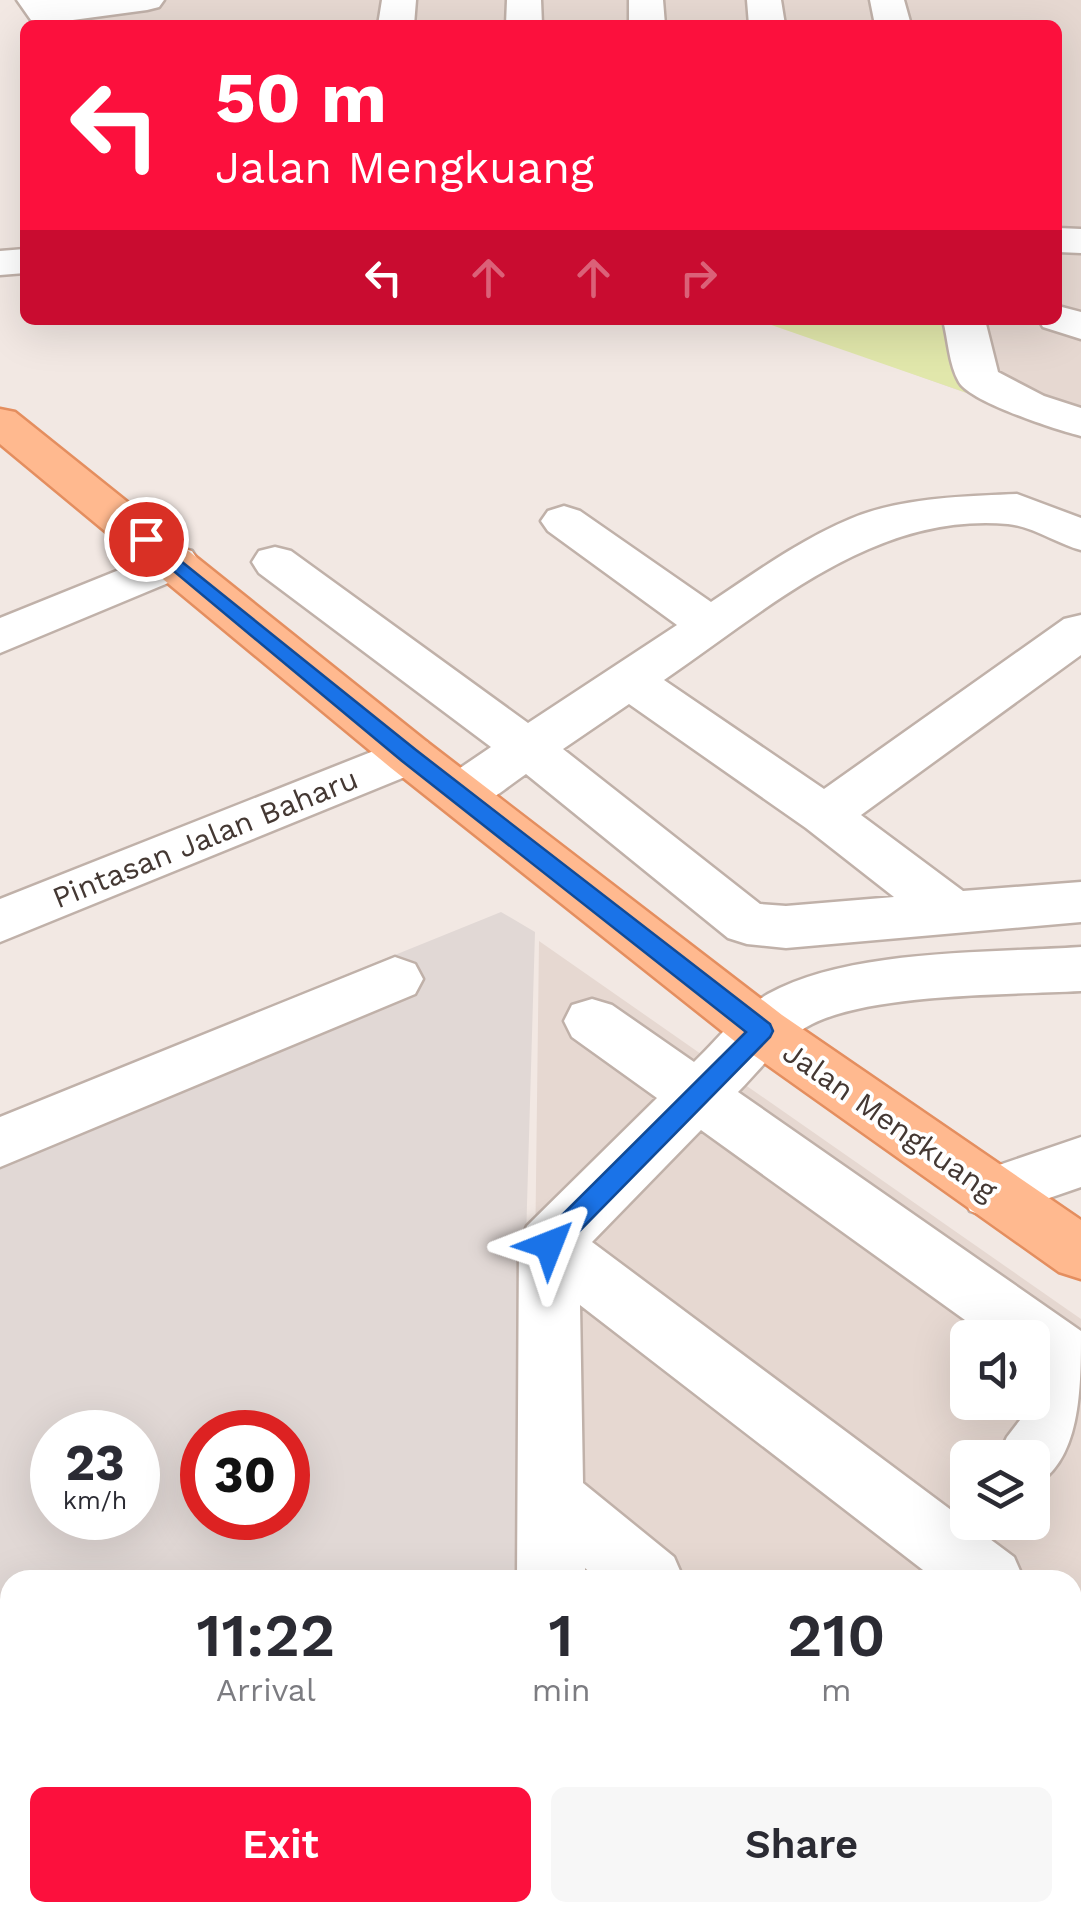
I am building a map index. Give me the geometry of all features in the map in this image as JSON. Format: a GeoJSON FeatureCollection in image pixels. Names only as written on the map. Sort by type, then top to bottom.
{"type":"FeatureCollection","features":[{"type":"Feature","properties":{"kind":"main road","name":"Jalan Mengkuang"},"geometry":{"type":"LineString","coordinates":[[0,422],[409,756],[762,1031],[1081,1253]]}},
{"type":"Feature","properties":{"kind":"street"},"geometry":{"type":"LineString","coordinates":[[34,0],[43,14],[147,0]]}},
{"type":"Feature","properties":{"kind":"street"},"geometry":{"type":"LineString","coordinates":[[965,325],[978,379],[1029,405],[1081,423]]}},
{"type":"Feature","properties":{"kind":"street"},"geometry":{"type":"LineString","coordinates":[[460,794],[815,555],[869,528],[956,510],[1017,509],[1081,535]]}},
{"type":"Feature","properties":{"kind":"street"},"geometry":{"type":"LineString","coordinates":[[564,521],[710,625]]}},
{"type":"Feature","properties":{"kind":"street"},"geometry":{"type":"LineString","coordinates":[[0,637],[176,562]]}},
{"type":"Feature","properties":{"kind":"street"},"geometry":{"type":"LineString","coordinates":[[275,562],[527,748],[746,922],[786,927],[1081,902]]}},
{"type":"Feature","properties":{"kind":"street"},"geometry":{"type":"LineString","coordinates":[[824,816],[1081,631]]}},
{"type":"Feature","properties":{"kind":"street"},"geometry":{"type":"LineString","coordinates":[[629,680],[824,816],[953,913]]}},
{"type":"Feature","properties":{"kind":"street","name":"Pintasan Jalan Baharu"},"geometry":{"type":"LineString","coordinates":[[0,920],[409,756]]}},
{"type":"Feature","properties":{"kind":"street"},"geometry":{"type":"LineString","coordinates":[[552,1570],[549,1245],[762,1031],[791,1008],[838,992],[922,981],[1081,970]]}},
{"type":"Feature","properties":{"kind":"street"},"geometry":{"type":"LineString","coordinates":[[0,1144],[395,979]]}},
{"type":"Feature","properties":{"kind":"street"},"geometry":{"type":"LineString","coordinates":[[592,1021],[1081,1367]]}},
{"type":"Feature","properties":{"kind":"street"},"geometry":{"type":"LineString","coordinates":[[991,1193],[1081,1162]]}},
{"type":"Feature","properties":{"kind":"street"},"geometry":{"type":"LineString","coordinates":[[549,1245],[966,1559]]}},
{"type":"Feature","properties":{"kind":"street"},"geometry":{"type":"LineString","coordinates":[[1044,1440],[1081,1391]]}},
{"type":"Feature","properties":{"kind":"street"},"geometry":{"type":"LineString","coordinates":[[551,1498],[638,1570]]}},
{"type":"Feature","properties":{"kind":"shaded area"},"geometry":{"type":"Polygon","coordinates":[[[28,0],[1081,0],[1081,434],[776,325],[1062,325],[1062,20],[42,20],[28,0]]]}},
{"type":"Feature","properties":{"kind":"shaded area"},"geometry":{"type":"Polygon","coordinates":[[[501,912],[535,932],[516,1570],[0,1570],[0,1115],[501,912]]]}},
{"type":"Feature","properties":{"kind":"shaded area"},"geometry":{"type":"Polygon","coordinates":[[[539,941],[1081,1319],[1081,1570],[531,1570],[539,941]]]}},
{"type":"Feature","properties":{"kind":"green space"},"geometry":{"type":"Polygon","coordinates":[[[771,325],[948,325],[967,393],[771,325]]]}},
{"type":"Feature","properties":{"kind":"route"},"geometry":{"type":"LineString","coordinates":[[146,539],[409,756],[762,1031],[549,1245]]}}]}
